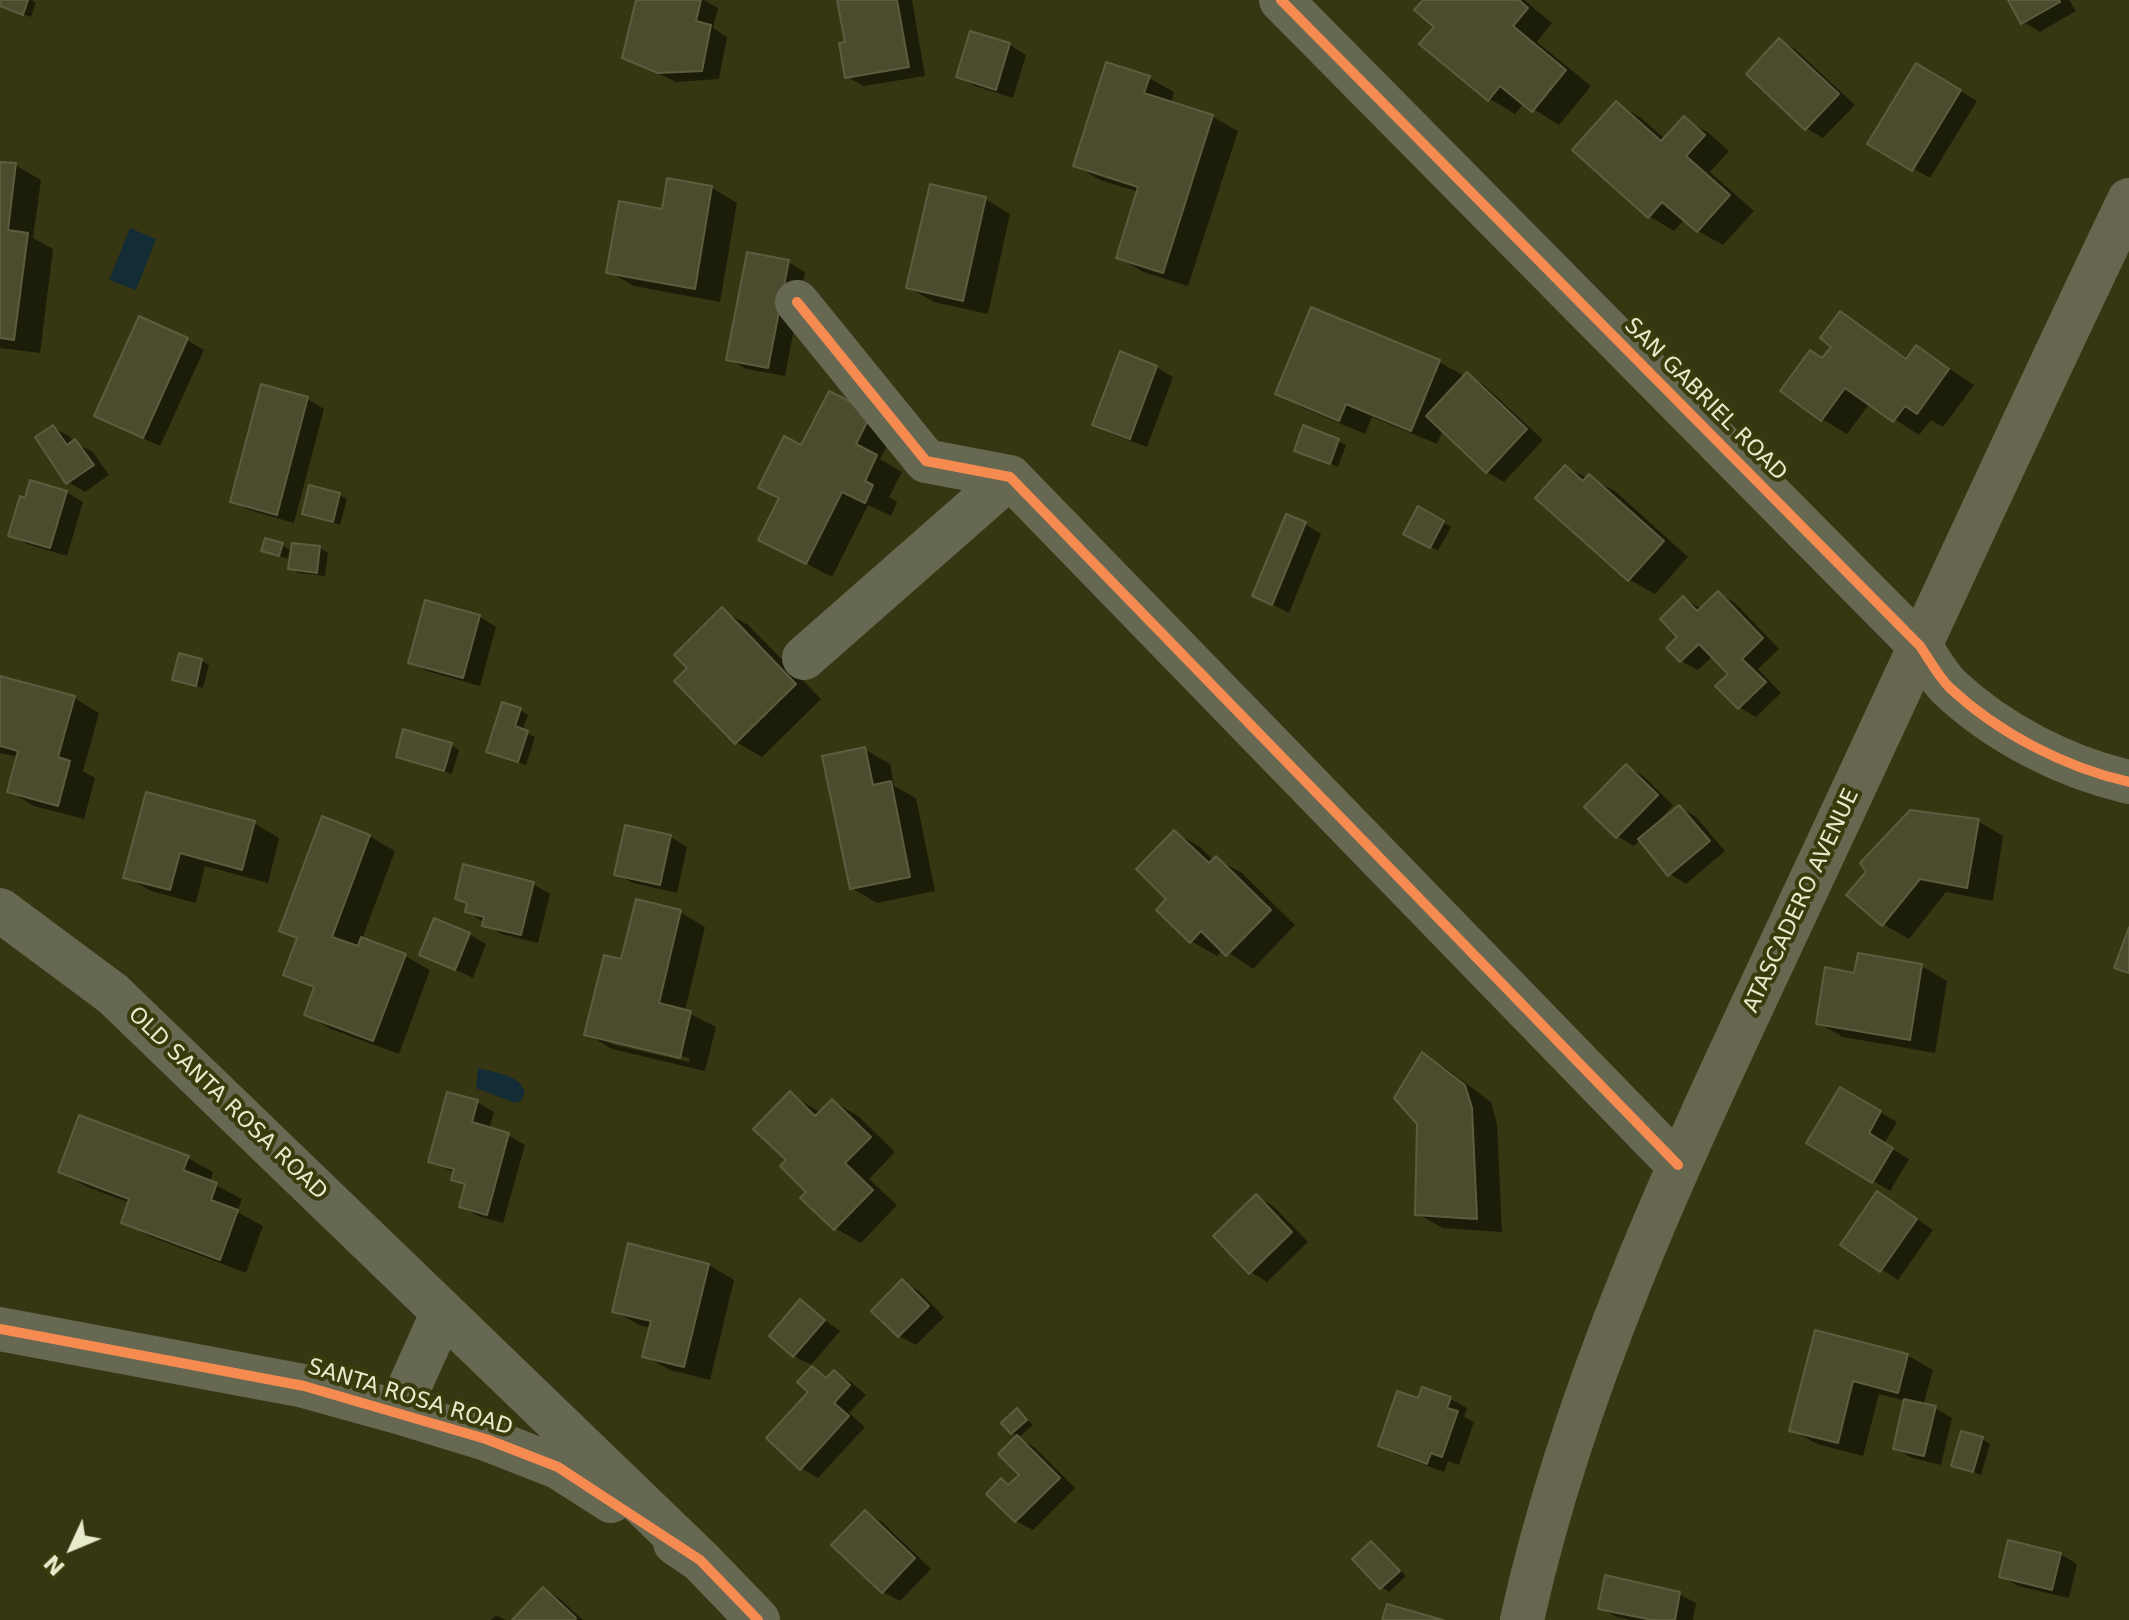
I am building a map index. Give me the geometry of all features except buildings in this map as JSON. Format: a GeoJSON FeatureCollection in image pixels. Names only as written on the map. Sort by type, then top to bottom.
{"type":"FeatureCollection","features":[{"type":"Feature","properties":{"kind":"main road","name":"ATASCADERO AVENUE"},"geometry":{"type":"LineString","coordinates":[[1522,1620],[1535,1561],[1598,1360],[1678,1165],[2129,200]]}},
{"type":"Feature","properties":{"kind":"street","name":"SAN GABRIEL ROAD"},"geometry":{"type":"LineString","coordinates":[[1281,0],[1920,646],[1947,685],[2005,730],[2068,761],[2129,782]]}},
{"type":"Feature","properties":{"kind":"street"},"geometry":{"type":"LineString","coordinates":[[797,302],[926,461],[1010,477],[1678,1165]]}},
{"type":"Feature","properties":{"kind":"street"},"geometry":{"type":"LineString","coordinates":[[804,658],[1010,477]]}},
{"type":"Feature","properties":{"kind":"street","name":"OLD SANTA ROSA ROAD"},"geometry":{"type":"LineString","coordinates":[[0,910],[113,994],[700,1560]]}},
{"type":"Feature","properties":{"kind":"street"},"geometry":{"type":"LineString","coordinates":[[398,1412],[443,1312]]}},
{"type":"Feature","properties":{"kind":"street","name":"SANTA ROSA ROAD"},"geometry":{"type":"LineString","coordinates":[[0,1329],[304,1386],[486,1439],[558,1467],[700,1560],[758,1620]]}},
{"type":"Feature","properties":{"kind":"water"},"geometry":{"type":"Polygon","coordinates":[[[130,228],[156,239],[136,290],[109,280],[130,228]]]}},
{"type":"Feature","properties":{"kind":"water"},"geometry":{"type":"Polygon","coordinates":[[[478,1068],[518,1081],[525,1092],[522,1100],[515,1103],[476,1088],[478,1068]]]}},
{"type":"Feature","properties":{"kind":"cycle path"},"geometry":{"type":"LineString","coordinates":[[1281,0],[1920,646],[1949,687],[1989,719],[2033,746],[2080,767],[2129,782]]}},
{"type":"Feature","properties":{"kind":"cycle path"},"geometry":{"type":"LineString","coordinates":[[797,302],[926,461],[1010,477],[1678,1165]]}},
{"type":"Feature","properties":{"kind":"cycle path"},"geometry":{"type":"LineString","coordinates":[[0,1329],[304,1386],[486,1439],[558,1467],[700,1560],[758,1620]]}}]}
